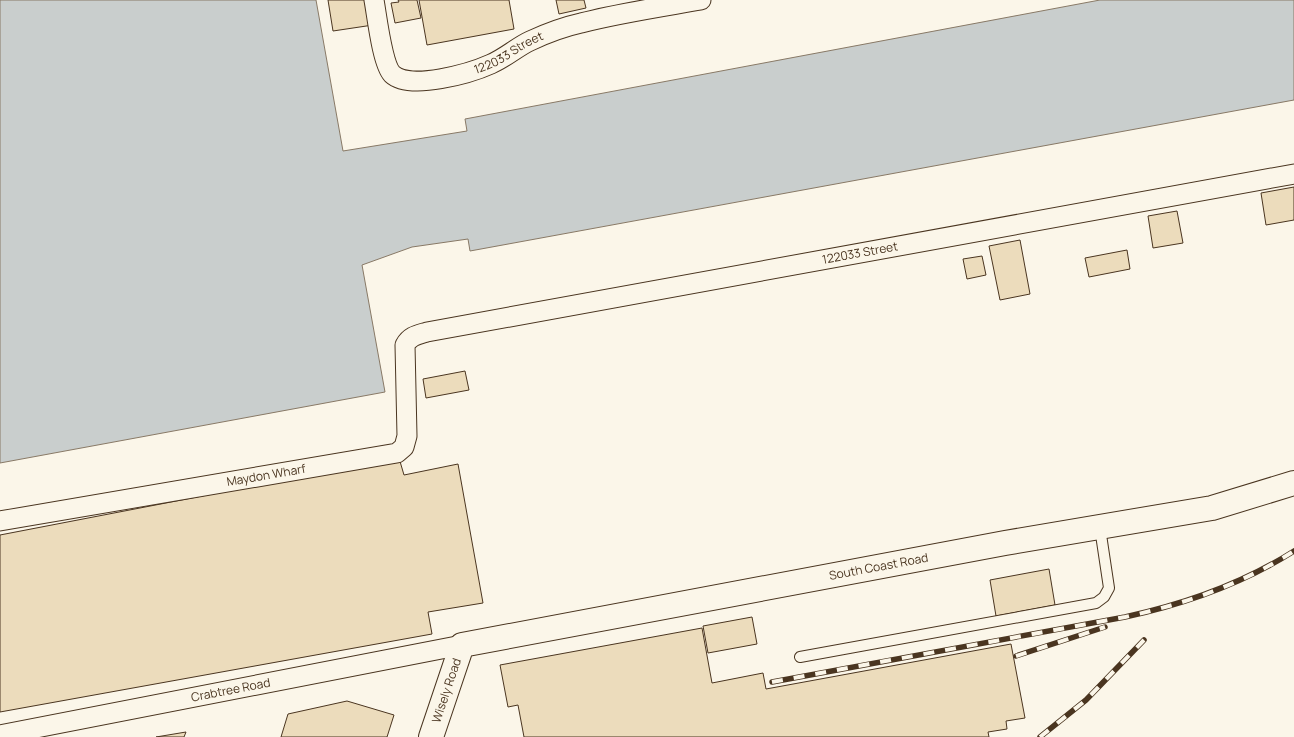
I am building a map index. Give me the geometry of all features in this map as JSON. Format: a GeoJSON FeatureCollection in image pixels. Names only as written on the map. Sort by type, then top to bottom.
{"type":"FeatureCollection","features":[{"type":"Feature","properties":{"kind":"street","name":"122033 Street"},"geometry":{"type":"LineString","coordinates":[[374,0],[385,61],[391,73],[400,78],[424,81],[468,72],[490,65],[528,42],[552,31],[582,22],[701,0]]}},
{"type":"Feature","properties":{"kind":"street","name":"122033 Street"},"geometry":{"type":"LineString","coordinates":[[427,332],[1294,174]]}},
{"type":"Feature","properties":{"kind":"street","name":"Maydon Wharf"},"geometry":{"type":"LineString","coordinates":[[0,521],[397,453],[404,447],[407,436],[405,345],[414,336],[427,332]]}},
{"type":"Feature","properties":{"kind":"street","name":"South Coast Road"},"geometry":{"type":"LineString","coordinates":[[462,645],[995,545],[1212,508],[1294,483]]}},
{"type":"Feature","properties":{"kind":"street","name":"Crabtree Road"},"geometry":{"type":"LineString","coordinates":[[0,735],[462,645]]}},
{"type":"Feature","properties":{"kind":"street","name":"Wisely Road"},"geometry":{"type":"LineString","coordinates":[[431,737],[462,645]]}},
{"type":"Feature","properties":{"kind":"lane"},"geometry":{"type":"LineString","coordinates":[[800,657],[1096,603],[1104,597],[1109,588],[1100,528]]}},
{"type":"Feature","properties":{"kind":"shaded area"},"geometry":{"type":"Polygon","coordinates":[[[0,0],[316,0],[343,151],[467,131],[465,119],[1100,0],[1294,0],[1294,100],[470,251],[468,239],[412,247],[362,265],[385,392],[0,463],[0,0]]]}},
{"type":"Feature","properties":{"kind":"building"},"geometry":{"type":"Polygon","coordinates":[[[328,0],[369,0],[373,25],[333,31],[328,0]]]}},
{"type":"Feature","properties":{"kind":"building"},"geometry":{"type":"Polygon","coordinates":[[[398,0],[417,0],[421,18],[395,23],[391,3],[399,2],[398,0]]]}},
{"type":"Feature","properties":{"kind":"building"},"geometry":{"type":"Polygon","coordinates":[[[419,0],[509,0],[514,29],[427,45],[419,0]]]}},
{"type":"Feature","properties":{"kind":"building"},"geometry":{"type":"Polygon","coordinates":[[[556,0],[584,0],[586,8],[559,14],[556,0]]]}},
{"type":"Feature","properties":{"kind":"building"},"geometry":{"type":"Polygon","coordinates":[[[1294,187],[1294,220],[1266,225],[1261,193],[1294,187]]]}},
{"type":"Feature","properties":{"kind":"building"},"geometry":{"type":"Polygon","coordinates":[[[1177,211],[1183,243],[1153,248],[1148,216],[1177,211]]]}},
{"type":"Feature","properties":{"kind":"building"},"geometry":{"type":"Polygon","coordinates":[[[1020,240],[1030,294],[1000,300],[989,246],[1020,240]]]}},
{"type":"Feature","properties":{"kind":"building"},"geometry":{"type":"Polygon","coordinates":[[[1127,250],[1130,269],[1089,277],[1085,258],[1127,250]]]}},
{"type":"Feature","properties":{"kind":"building"},"geometry":{"type":"Polygon","coordinates":[[[982,256],[986,275],[967,279],[963,259],[982,256]]]}},
{"type":"Feature","properties":{"kind":"building"},"geometry":{"type":"Polygon","coordinates":[[[465,371],[469,390],[426,398],[423,379],[465,371]]]}},
{"type":"Feature","properties":{"kind":"building"},"geometry":{"type":"Polygon","coordinates":[[[399,458],[404,475],[458,464],[483,603],[428,612],[432,634],[0,712],[0,535],[399,458]]]}},
{"type":"Feature","properties":{"kind":"building"},"geometry":{"type":"Polygon","coordinates":[[[1049,569],[1055,605],[996,616],[990,580],[1049,569]]]}},
{"type":"Feature","properties":{"kind":"building"},"geometry":{"type":"Polygon","coordinates":[[[752,617],[757,644],[708,653],[703,626],[752,617]]]}},
{"type":"Feature","properties":{"kind":"building"},"geometry":{"type":"Polygon","coordinates":[[[702,628],[712,683],[763,673],[766,689],[1011,644],[1025,718],[1006,721],[1007,729],[988,732],[989,737],[524,737],[518,705],[508,707],[500,665],[702,628]]]}},
{"type":"Feature","properties":{"kind":"building"},"geometry":{"type":"Polygon","coordinates":[[[347,701],[394,715],[387,737],[281,737],[288,714],[347,701]]]}},
{"type":"Feature","properties":{"kind":"building"},"geometry":{"type":"Polygon","coordinates":[[[186,732],[184,737],[156,737],[186,732]]]}},
{"type":"Feature","properties":{"kind":"railway"},"geometry":{"type":"LineString","coordinates":[[772,682],[1147,612],[1212,592],[1254,573],[1294,551]]}},
{"type":"Feature","properties":{"kind":"railway"},"geometry":{"type":"LineString","coordinates":[[1016,656],[1105,627]]}},
{"type":"Feature","properties":{"kind":"railway"},"geometry":{"type":"LineString","coordinates":[[1040,737],[1086,700],[1144,640]]}}]}
